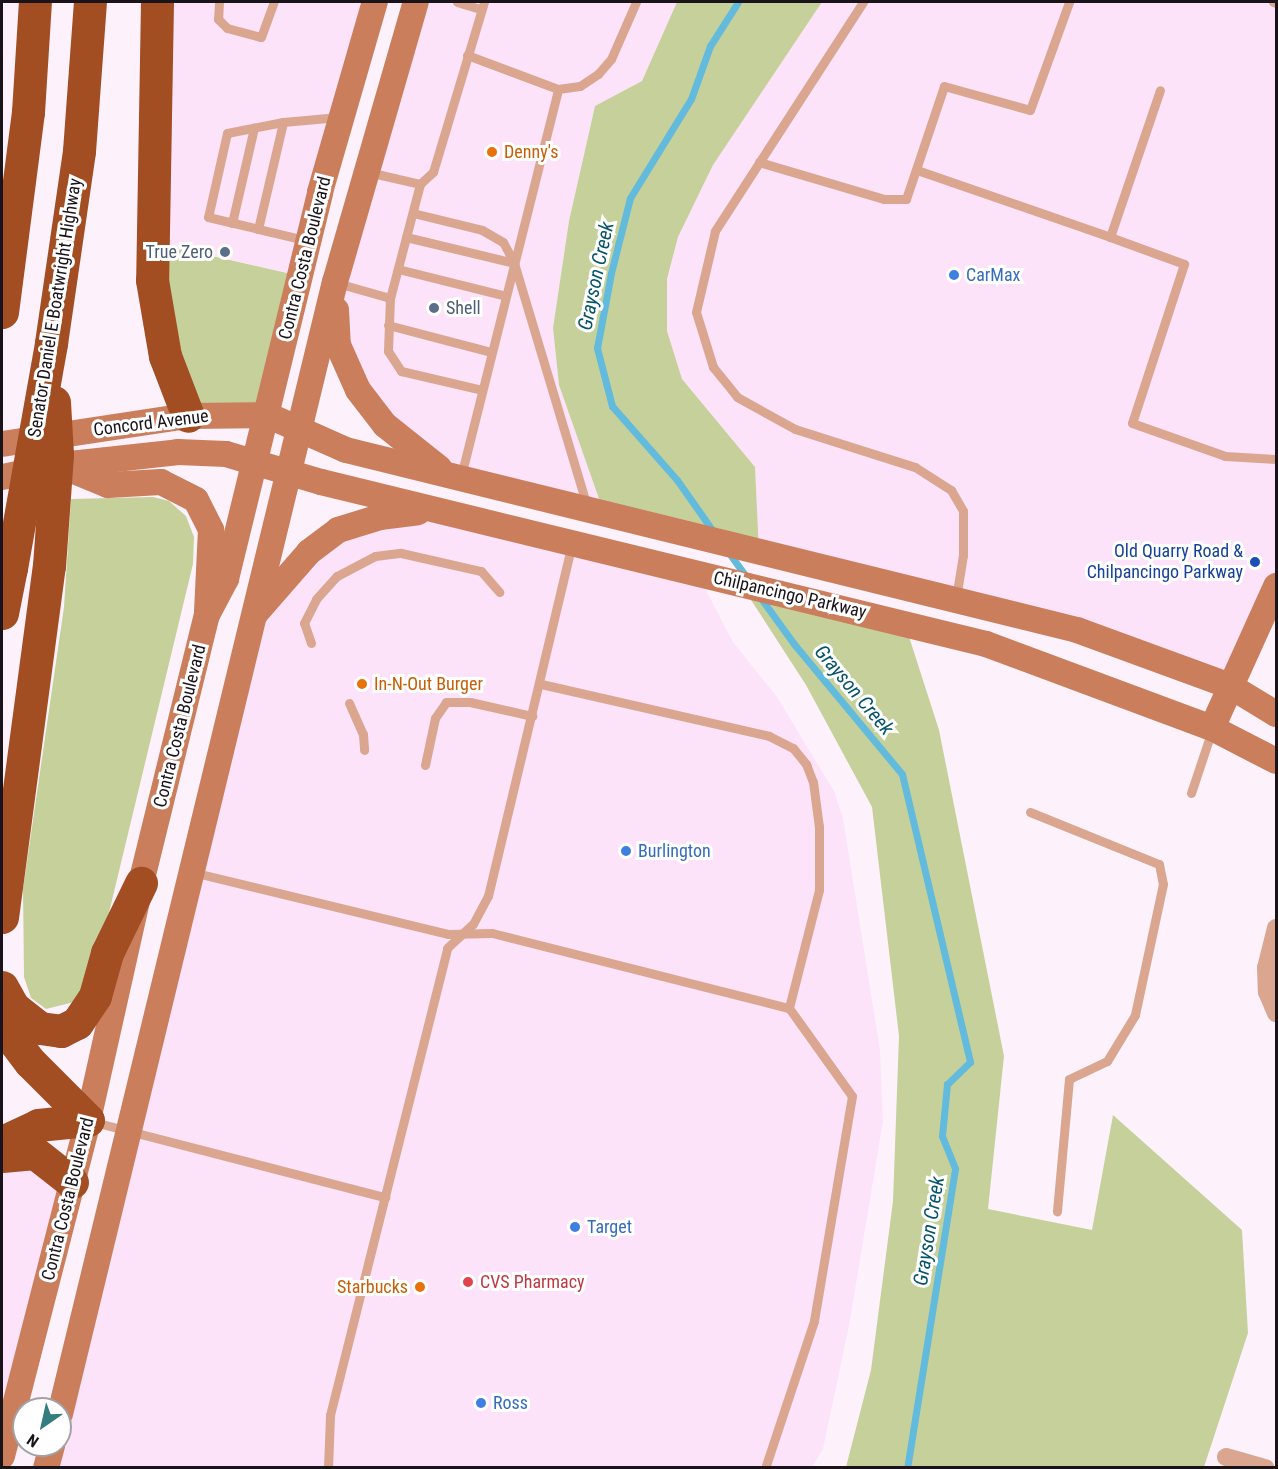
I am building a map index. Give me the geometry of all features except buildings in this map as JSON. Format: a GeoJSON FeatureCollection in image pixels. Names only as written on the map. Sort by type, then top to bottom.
{"type":"FeatureCollection","features":[{"type":"Feature","properties":{"kind":"highway"},"geometry":{"type":"LineString","coordinates":[[2,312],[28,112],[35,2]]}},
{"type":"Feature","properties":{"kind":"highway","name":"Senator Daniel E Boatwright Highway"},"geometry":{"type":"LineString","coordinates":[[2,613],[51,343],[79,151],[90,2]]}},
{"type":"Feature","properties":{"kind":"highway"},"geometry":{"type":"LineString","coordinates":[[157,2],[152,280],[165,356],[188,416]]}},
{"type":"Feature","properties":{"kind":"highway"},"geometry":{"type":"LineString","coordinates":[[2,917],[49,566],[57,454],[51,343]]}},
{"type":"Feature","properties":{"kind":"highway"},"geometry":{"type":"LineString","coordinates":[[2,987],[13,1007],[40,1028],[61,1031],[77,1023],[95,996],[107,952],[141,883]]}},
{"type":"Feature","properties":{"kind":"highway"},"geometry":{"type":"LineString","coordinates":[[2,1014],[14,1041],[30,1062],[88,1120]]}},
{"type":"Feature","properties":{"kind":"highway"},"geometry":{"type":"LineString","coordinates":[[2,1142],[38,1125],[88,1120]]}},
{"type":"Feature","properties":{"kind":"highway"},"geometry":{"type":"LineString","coordinates":[[2,1156],[35,1153],[72,1182]]}},
{"type":"Feature","properties":{"kind":"main road","name":"Contra Costa Boulevard"},"geometry":{"type":"LineString","coordinates":[[2,1456],[14,1391],[88,1120],[141,883],[207,615],[226,579],[341,117],[375,2]]}},
{"type":"Feature","properties":{"kind":"main road","name":"Contra Costa Boulevard"},"geometry":{"type":"LineString","coordinates":[[64,1397],[131,1132],[250,620],[290,471],[335,282],[416,2]]}},
{"type":"Feature","properties":{"kind":"main road"},"geometry":{"type":"LineString","coordinates":[[335,282],[338,345],[357,390],[385,425],[453,476]]}},
{"type":"Feature","properties":{"kind":"main road","name":"Concord Avenue"},"geometry":{"type":"LineString","coordinates":[[2,444],[188,416],[267,415],[300,426]]}},
{"type":"Feature","properties":{"kind":"main road","name":"Chilpancingo Parkway"},"geometry":{"type":"LineString","coordinates":[[300,426],[346,450],[1077,630],[1230,686],[1276,714]]}},
{"type":"Feature","properties":{"kind":"main road","name":"Concord Avenue"},"geometry":{"type":"LineString","coordinates":[[2,477],[61,465],[178,452],[226,454],[290,471]]}},
{"type":"Feature","properties":{"kind":"main road"},"geometry":{"type":"LineString","coordinates":[[61,465],[108,485],[161,482],[196,500],[211,530],[207,615]]}},
{"type":"Feature","properties":{"kind":"main road","name":"Chilpancingo Parkway"},"geometry":{"type":"LineString","coordinates":[[290,471],[436,510],[986,644],[1212,728],[1276,761]]}},
{"type":"Feature","properties":{"kind":"main road"},"geometry":{"type":"LineString","coordinates":[[250,620],[309,552],[338,530],[380,517],[436,510]]}},
{"type":"Feature","properties":{"kind":"main road"},"geometry":{"type":"LineString","coordinates":[[573,542],[577,533],[587,527],[657,537],[684,533]]}},
{"type":"Feature","properties":{"kind":"main road"},"geometry":{"type":"LineString","coordinates":[[792,595],[811,587],[839,586],[921,606],[947,606],[955,600]]}},
{"type":"Feature","properties":{"kind":"main road"},"geometry":{"type":"LineString","coordinates":[[1212,728],[1276,586]]}},
{"type":"Feature","properties":{"kind":"street"},"geometry":{"type":"LineString","coordinates":[[1276,928],[1266,968],[1267,992],[1276,1013]]}},
{"type":"Feature","properties":{"kind":"street"},"geometry":{"type":"LineString","coordinates":[[1226,1457],[1265,1467]]}},
{"type":"Feature","properties":{"kind":"lane"},"geometry":{"type":"LineString","coordinates":[[219,2],[218,19],[227,27],[261,37],[274,2]]}},
{"type":"Feature","properties":{"kind":"lane"},"geometry":{"type":"LineString","coordinates":[[457,2],[482,5],[478,29],[467,55],[433,172],[420,184],[390,298],[388,351],[401,371],[482,390]]}},
{"type":"Feature","properties":{"kind":"lane"},"geometry":{"type":"LineString","coordinates":[[467,55],[558,89],[580,86],[598,74],[611,59],[636,2]]}},
{"type":"Feature","properties":{"kind":"lane"},"geometry":{"type":"LineString","coordinates":[[863,2],[715,231],[696,312],[713,367],[737,396],[795,429],[915,468],[951,490],[963,511],[963,555],[955,600]]}},
{"type":"Feature","properties":{"kind":"lane"},"geometry":{"type":"LineString","coordinates":[[759,162],[884,199],[906,199],[944,86],[1030,110],[1069,2]]}},
{"type":"Feature","properties":{"kind":"lane"},"geometry":{"type":"LineString","coordinates":[[453,476],[482,390],[558,89]]}},
{"type":"Feature","properties":{"kind":"lane"},"geometry":{"type":"LineString","coordinates":[[1110,237],[1160,90]]}},
{"type":"Feature","properties":{"kind":"lane"},"geometry":{"type":"LineString","coordinates":[[309,241],[208,217],[227,133],[283,122],[341,117]]}},
{"type":"Feature","properties":{"kind":"lane"},"geometry":{"type":"LineString","coordinates":[[258,229],[283,122]]}},
{"type":"Feature","properties":{"kind":"lane"},"geometry":{"type":"LineString","coordinates":[[232,223],[254,128]]}},
{"type":"Feature","properties":{"kind":"lane"},"geometry":{"type":"LineString","coordinates":[[917,170],[1184,264],[1132,423],[1225,456],[1276,459]]}},
{"type":"Feature","properties":{"kind":"lane"},"geometry":{"type":"LineString","coordinates":[[367,172],[420,184]]}},
{"type":"Feature","properties":{"kind":"lane"},"geometry":{"type":"LineString","coordinates":[[413,213],[496,236],[514,263],[596,511]]}},
{"type":"Feature","properties":{"kind":"lane"},"geometry":{"type":"LineString","coordinates":[[406,237],[514,263]]}},
{"type":"Feature","properties":{"kind":"lane"},"geometry":{"type":"LineString","coordinates":[[398,269],[506,296]]}},
{"type":"Feature","properties":{"kind":"lane"},"geometry":{"type":"LineString","coordinates":[[335,282],[390,298]]}},
{"type":"Feature","properties":{"kind":"lane"},"geometry":{"type":"LineString","coordinates":[[388,325],[490,352]]}},
{"type":"Feature","properties":{"kind":"lane"},"geometry":{"type":"LineString","coordinates":[[328,1467],[330,1415],[447,948],[463,935],[488,896],[541,684],[573,542]]}},
{"type":"Feature","properties":{"kind":"lane"},"geometry":{"type":"LineString","coordinates":[[311,644],[304,623],[316,599],[337,576],[375,556],[401,554],[481,571],[499,592]]}},
{"type":"Feature","properties":{"kind":"lane"},"geometry":{"type":"LineString","coordinates":[[541,684],[769,736],[793,748],[806,764],[813,782],[819,827],[819,890],[789,1008]]}},
{"type":"Feature","properties":{"kind":"lane"},"geometry":{"type":"LineString","coordinates":[[424,765],[435,718],[446,702],[470,702],[532,717]]}},
{"type":"Feature","properties":{"kind":"lane"},"geometry":{"type":"LineString","coordinates":[[349,703],[363,734],[364,750]]}},
{"type":"Feature","properties":{"kind":"lane"},"geometry":{"type":"LineString","coordinates":[[1191,793],[1212,728]]}},
{"type":"Feature","properties":{"kind":"lane"},"geometry":{"type":"LineString","coordinates":[[1030,812],[1159,864],[1163,884],[1136,1015],[1107,1061],[1069,1079],[1057,1211]]}},
{"type":"Feature","properties":{"kind":"lane"},"geometry":{"type":"LineString","coordinates":[[191,872],[463,935],[492,933],[789,1008],[852,1096],[814,1321],[765,1467]]}},
{"type":"Feature","properties":{"kind":"lane"},"geometry":{"type":"LineString","coordinates":[[88,1120],[385,1197]]}},
{"type":"Feature","properties":{"kind":"shaded area"},"geometry":{"type":"Polygon","coordinates":[[[157,2],[375,2],[300,276],[151,241],[157,2]]]}},
{"type":"Feature","properties":{"kind":"shaded area"},"geometry":{"type":"Polygon","coordinates":[[[418,2],[677,2],[642,81],[595,106],[569,221],[553,328],[559,385],[604,513],[446,474],[358,390],[335,282],[418,2]]]}},
{"type":"Feature","properties":{"kind":"shaded area"},"geometry":{"type":"Polygon","coordinates":[[[822,2],[1276,2],[1276,586],[1230,686],[759,551],[755,467],[682,379],[667,331],[667,279],[678,237],[713,165],[822,2]]]}},
{"type":"Feature","properties":{"kind":"shaded area"},"geometry":{"type":"Polygon","coordinates":[[[436,510],[697,573],[733,642],[777,697],[834,791],[843,818],[880,1050],[883,1121],[849,1326],[823,1449],[812,1467],[46,1468],[53,1457],[72,1457],[72,1397],[64,1397],[250,619],[309,552],[436,510]]]}},
{"type":"Feature","properties":{"kind":"shaded area"},"geometry":{"type":"Polygon","coordinates":[[[2,1156],[72,1182],[17,1397],[12,1397],[12,1417],[2,1456],[2,1156]]]}},
{"type":"Feature","properties":{"kind":"green space"},"geometry":{"type":"Polygon","coordinates":[[[677,2],[822,2],[713,165],[678,237],[667,279],[667,331],[682,379],[755,467],[759,551],[604,513],[559,385],[553,328],[569,221],[595,106],[642,81],[677,2]]]}},
{"type":"Feature","properties":{"kind":"green space"},"geometry":{"type":"Polygon","coordinates":[[[151,242],[300,276],[267,415],[188,416],[151,242]]]}},
{"type":"Feature","properties":{"kind":"green space"},"geometry":{"type":"Polygon","coordinates":[[[153,497],[169,501],[186,516],[194,537],[193,564],[94,975],[74,1002],[46,1009],[31,998],[24,977],[23,889],[64,607],[71,499],[153,497]]]}},
{"type":"Feature","properties":{"kind":"green space"},"geometry":{"type":"Polygon","coordinates":[[[740,583],[904,621],[939,730],[1004,1056],[988,1209],[1092,1230],[1113,1115],[1242,1230],[1248,1333],[1204,1467],[846,1467],[871,1370],[893,1201],[899,1036],[872,807],[806,685],[740,583]]]}},
{"type":"Feature","properties":{"kind":"waterway","name":"Grayson Creek"},"geometry":{"type":"LineString","coordinates":[[715,534],[677,480],[612,406],[597,348],[611,273],[630,198],[691,99],[710,46],[738,2]]}},
{"type":"Feature","properties":{"kind":"waterway","name":"Grayson Creek"},"geometry":{"type":"LineString","coordinates":[[729,553],[747,578]]}},
{"type":"Feature","properties":{"kind":"waterway","name":"Grayson Creek"},"geometry":{"type":"LineString","coordinates":[[760,597],[794,644],[902,774],[970,1062],[947,1084],[942,1136],[955,1169],[907,1468]]}},
{"type":"Feature","properties":{"kind":"place","name":"Denny's"},"geometry":{"type":"Point","coordinates":[492,152]}},
{"type":"Feature","properties":{"kind":"place","name":"True Zero"},"geometry":{"type":"Point","coordinates":[225,252]}},
{"type":"Feature","properties":{"kind":"place","name":"CarMax"},"geometry":{"type":"Point","coordinates":[954,275]}},
{"type":"Feature","properties":{"kind":"place","name":"Shell"},"geometry":{"type":"Point","coordinates":[434,308]}},
{"type":"Feature","properties":{"kind":"place","name":"Old Quarry Road & Chilpancingo Parkway"},"geometry":{"type":"Point","coordinates":[1255,562]}},
{"type":"Feature","properties":{"kind":"place","name":"In-N-Out Burger"},"geometry":{"type":"Point","coordinates":[362,684]}},
{"type":"Feature","properties":{"kind":"place","name":"Burlington"},"geometry":{"type":"Point","coordinates":[626,851]}},
{"type":"Feature","properties":{"kind":"place","name":"Target"},"geometry":{"type":"Point","coordinates":[575,1227]}},
{"type":"Feature","properties":{"kind":"place","name":"CVS Pharmacy"},"geometry":{"type":"Point","coordinates":[468,1282]}},
{"type":"Feature","properties":{"kind":"place","name":"Starbucks"},"geometry":{"type":"Point","coordinates":[420,1287]}},
{"type":"Feature","properties":{"kind":"place","name":"Ross"},"geometry":{"type":"Point","coordinates":[481,1403]}}]}
